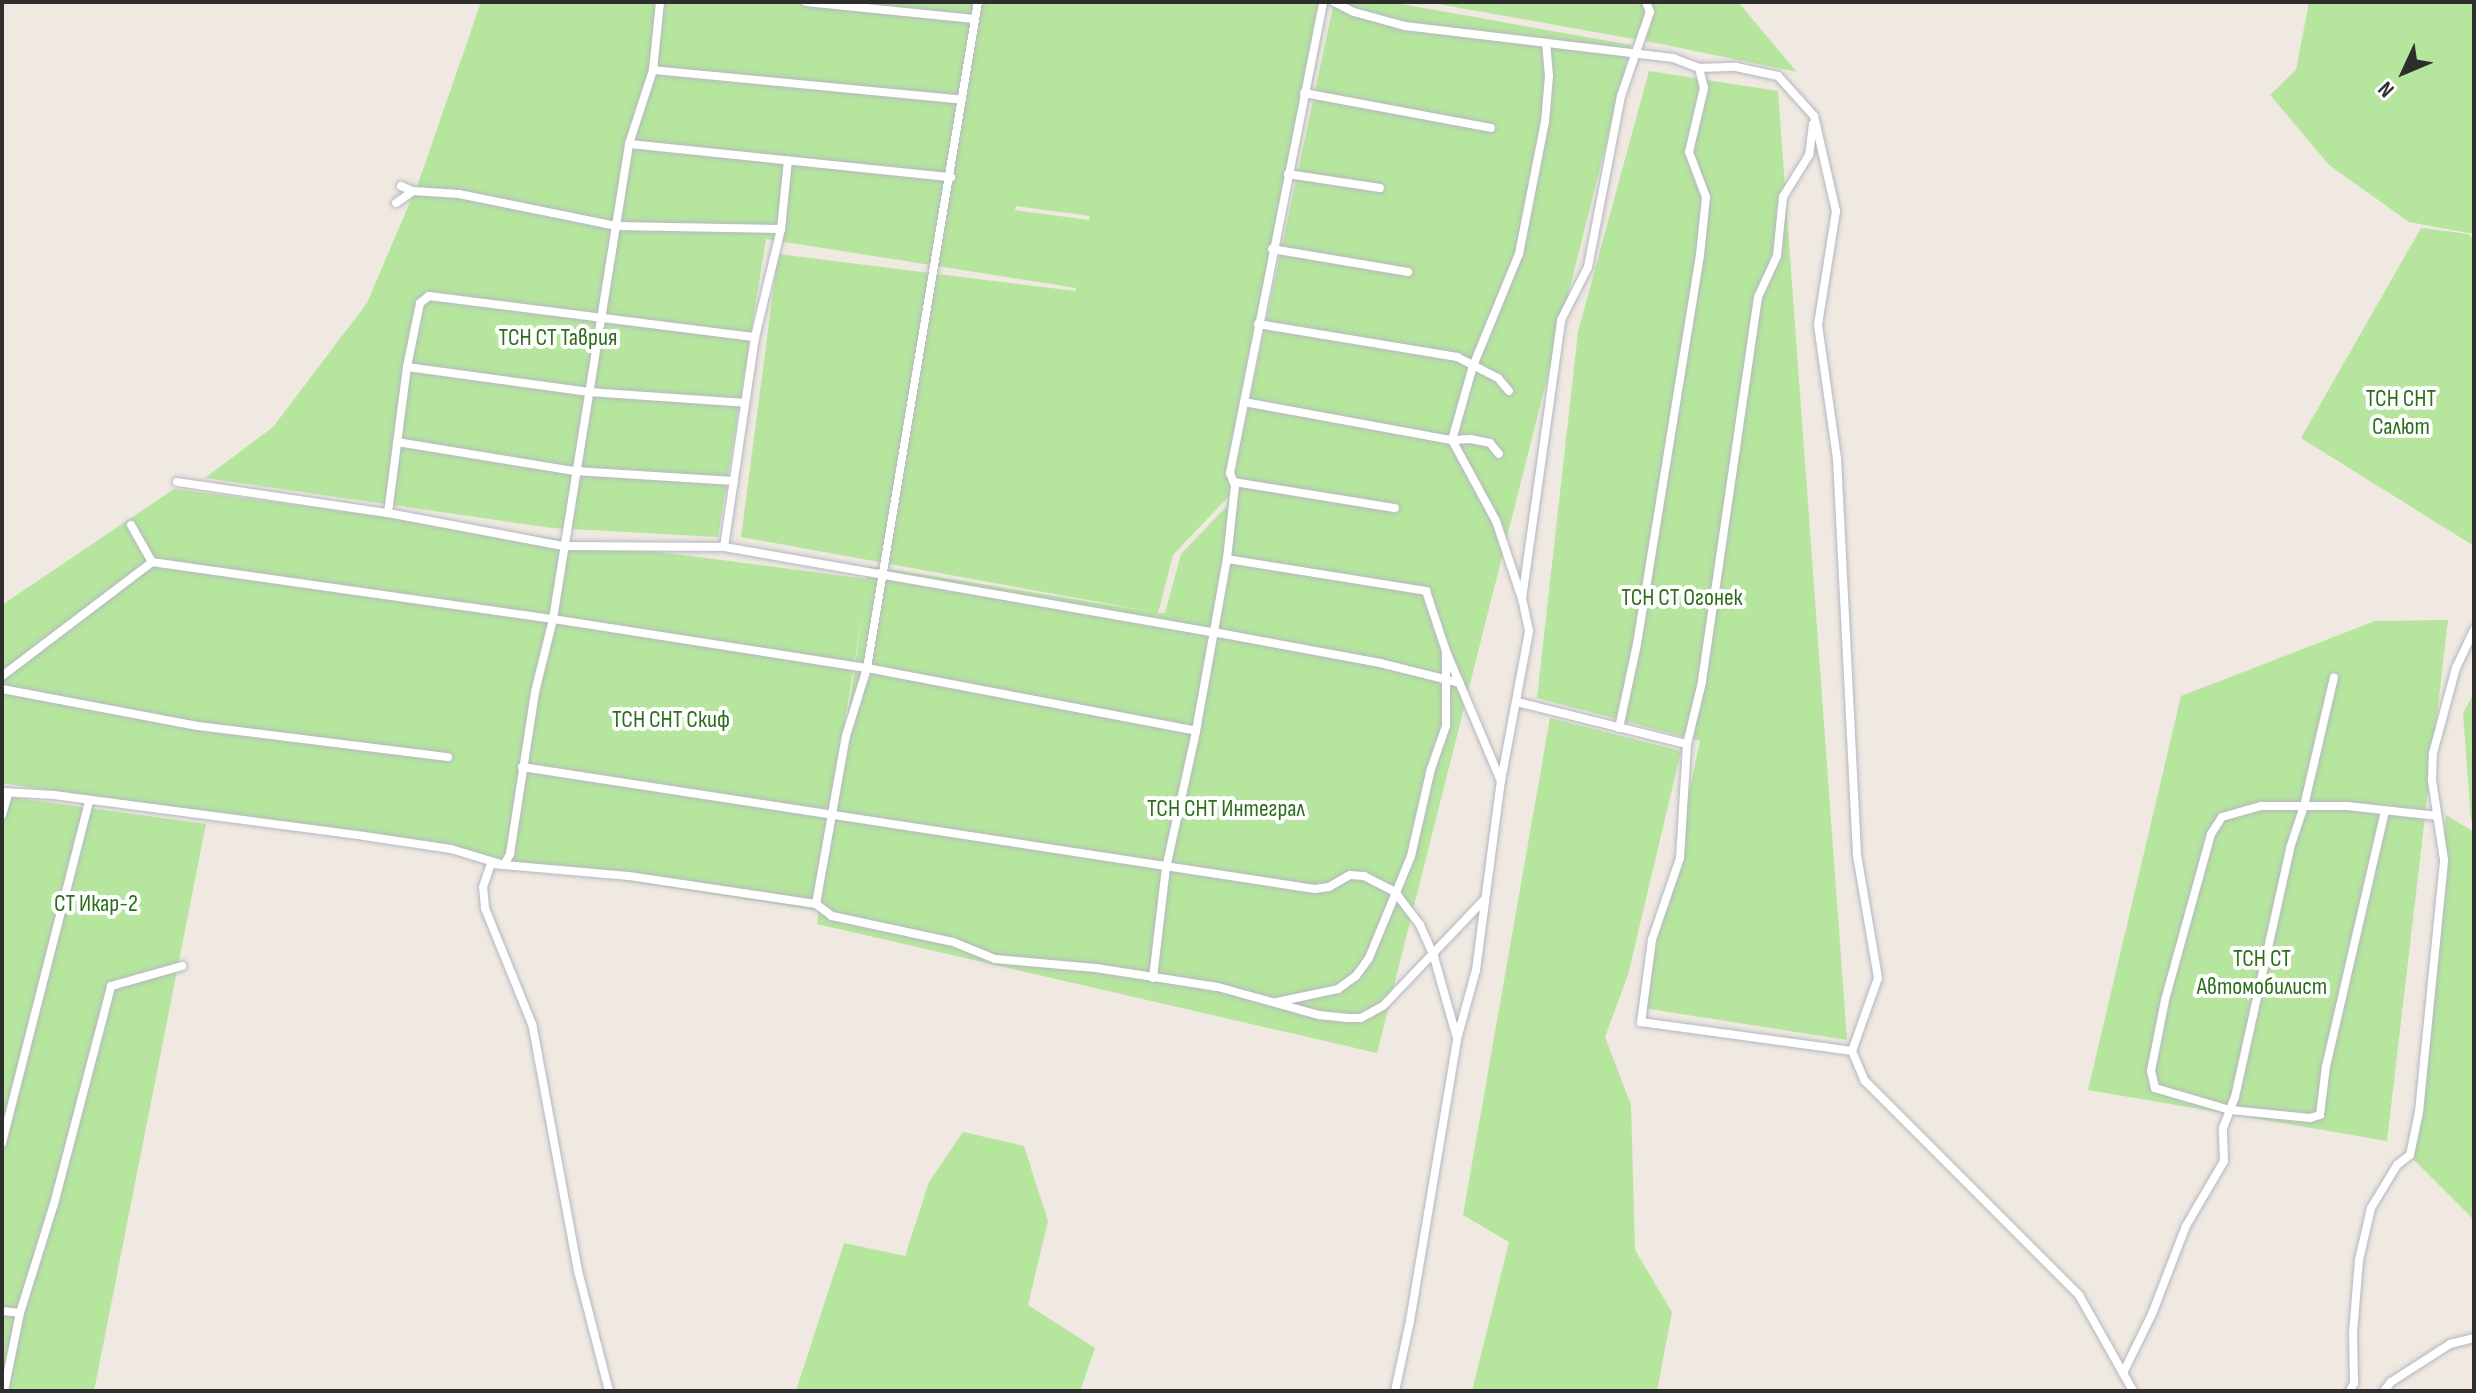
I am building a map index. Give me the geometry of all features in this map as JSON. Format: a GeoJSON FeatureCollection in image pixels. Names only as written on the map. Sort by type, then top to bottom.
{"type":"FeatureCollection","features":[{"type":"Feature","properties":{"kind":"street"},"geometry":{"type":"LineString","coordinates":[[504,865],[510,854],[522,767],[553,619],[629,144],[653,70],[660,2]]}},
{"type":"Feature","properties":{"kind":"street"},"geometry":{"type":"LineString","coordinates":[[806,2],[974,19]]}},
{"type":"Feature","properties":{"kind":"street"},"geometry":{"type":"LineString","coordinates":[[816,904],[846,736],[867,668],[978,2]]}},
{"type":"Feature","properties":{"kind":"street"},"geometry":{"type":"LineString","coordinates":[[1153,978],[1166,868],[1196,731],[1227,559],[1234,482],[1230,473],[1323,2]]}},
{"type":"Feature","properties":{"kind":"street"},"geometry":{"type":"LineString","coordinates":[[1334,2],[1354,12],[1405,26],[1673,58],[1699,68],[1736,67],[1778,76],[1814,116],[1836,211],[1818,325],[1837,459],[1857,855],[1878,978],[1852,1051],[1865,1081],[2079,1295],[2133,1391]]}},
{"type":"Feature","properties":{"kind":"street"},"geometry":{"type":"LineString","coordinates":[[1522,599],[1561,320],[1588,267],[1621,96],[1650,12],[1646,2]]}},
{"type":"Feature","properties":{"kind":"street"},"geometry":{"type":"LineString","coordinates":[[1395,1391],[1410,1321],[1457,1039],[1476,970],[1501,781],[1529,631],[1522,599],[1496,521],[1452,440],[1473,366],[1519,254],[1545,122],[1549,76],[1546,43]]}},
{"type":"Feature","properties":{"kind":"street"},"geometry":{"type":"LineString","coordinates":[[1619,728],[1637,644],[1700,255],[1706,197],[1689,152],[1704,88],[1699,68]]}},
{"type":"Feature","properties":{"kind":"street"},"geometry":{"type":"LineString","coordinates":[[653,70],[962,100]]}},
{"type":"Feature","properties":{"kind":"street"},"geometry":{"type":"LineString","coordinates":[[1304,93],[1491,128]]}},
{"type":"Feature","properties":{"kind":"street"},"geometry":{"type":"LineString","coordinates":[[1814,116],[1809,155],[1783,197],[1777,256],[1758,297],[1702,682],[1687,744],[1680,858],[1652,940],[1641,1022],[1852,1051]]}},
{"type":"Feature","properties":{"kind":"street"},"geometry":{"type":"LineString","coordinates":[[629,144],[951,177]]}},
{"type":"Feature","properties":{"kind":"street"},"geometry":{"type":"LineString","coordinates":[[724,547],[755,337],[781,229],[788,160]]}},
{"type":"Feature","properties":{"kind":"street"},"geometry":{"type":"LineString","coordinates":[[1288,174],[1380,188]]}},
{"type":"Feature","properties":{"kind":"street"},"geometry":{"type":"LineString","coordinates":[[401,186],[413,191],[459,194],[616,226],[781,229]]}},
{"type":"Feature","properties":{"kind":"street"},"geometry":{"type":"LineString","coordinates":[[396,203],[413,191]]}},
{"type":"Feature","properties":{"kind":"street"},"geometry":{"type":"LineString","coordinates":[[1272,249],[1408,272]]}},
{"type":"Feature","properties":{"kind":"street"},"geometry":{"type":"LineString","coordinates":[[388,513],[407,367],[420,303],[429,296],[755,337]]}},
{"type":"Feature","properties":{"kind":"street"},"geometry":{"type":"LineString","coordinates":[[1258,324],[1457,357],[1498,378],[1509,391]]}},
{"type":"Feature","properties":{"kind":"street"},"geometry":{"type":"LineString","coordinates":[[407,367],[589,392],[745,403]]}},
{"type":"Feature","properties":{"kind":"street"},"geometry":{"type":"LineString","coordinates":[[1244,402],[1452,440],[1490,443],[1499,454]]}},
{"type":"Feature","properties":{"kind":"street"},"geometry":{"type":"LineString","coordinates":[[397,442],[575,471],[734,481]]}},
{"type":"Feature","properties":{"kind":"street"},"geometry":{"type":"LineString","coordinates":[[177,482],[388,513],[563,546],[724,547],[1213,632],[1380,663],[1460,683]]}},
{"type":"Feature","properties":{"kind":"street"},"geometry":{"type":"LineString","coordinates":[[1234,482],[1395,508]]}},
{"type":"Feature","properties":{"kind":"street"},"geometry":{"type":"LineString","coordinates":[[131,525],[152,562]]}},
{"type":"Feature","properties":{"kind":"street"},"geometry":{"type":"LineString","coordinates":[[1227,559],[1422,589],[1431,598],[1446,651],[1501,781]]}},
{"type":"Feature","properties":{"kind":"street"},"geometry":{"type":"LineString","coordinates":[[2,676],[152,562],[553,619],[867,668],[1196,731]]}},
{"type":"Feature","properties":{"kind":"street"},"geometry":{"type":"LineString","coordinates":[[2350,1391],[2354,1383],[2353,1333],[2359,1260],[2371,1208],[2397,1165],[2410,1155],[2419,1112],[2444,860],[2437,816],[2433,753],[2456,668],[2474,630]]}},
{"type":"Feature","properties":{"kind":"street"},"geometry":{"type":"LineString","coordinates":[[1273,1002],[1317,996],[1338,989],[1356,976],[1369,958],[1411,856],[1431,769],[1446,726],[1446,651]]}},
{"type":"Feature","properties":{"kind":"street"},"geometry":{"type":"LineString","coordinates":[[2123,1373],[2152,1314],[2186,1226],[2224,1161],[2223,1128],[2230,1110],[2290,848],[2304,806],[2334,677]]}},
{"type":"Feature","properties":{"kind":"street"},"geometry":{"type":"LineString","coordinates":[[2,689],[198,726],[448,757]]}},
{"type":"Feature","properties":{"kind":"street"},"geometry":{"type":"LineString","coordinates":[[1517,702],[1687,744]]}},
{"type":"Feature","properties":{"kind":"street"},"geometry":{"type":"LineString","coordinates":[[522,767],[1315,889],[1329,887],[1350,875],[1364,876],[1395,892],[1420,925],[1434,957],[1457,1039]]}},
{"type":"Feature","properties":{"kind":"street"},"geometry":{"type":"LineString","coordinates":[[2,815],[5,793],[89,801],[424,844],[504,865]]}},
{"type":"Feature","properties":{"kind":"street"},"geometry":{"type":"LineString","coordinates":[[2,1143],[89,801]]}},
{"type":"Feature","properties":{"kind":"street"},"geometry":{"type":"LineString","coordinates":[[2385,811],[2326,1066],[2322,1113],[2314,1118],[2230,1110],[2155,1088],[2151,1071],[2165,1000],[2215,825],[2230,812],[2261,806],[2347,806],[2437,816]]}},
{"type":"Feature","properties":{"kind":"street"},"geometry":{"type":"LineString","coordinates":[[609,1391],[578,1271],[532,1024],[485,908],[483,887],[491,864],[629,876],[816,904],[832,916],[953,942],[995,959],[1096,968],[1218,987],[1319,1015],[1361,1018],[1383,1006],[1434,957],[1483,901]]}},
{"type":"Feature","properties":{"kind":"street"},"geometry":{"type":"LineString","coordinates":[[4,1391],[20,1313],[54,1204],[111,986],[182,966]]}},
{"type":"Feature","properties":{"kind":"street"},"geometry":{"type":"LineString","coordinates":[[2,1311],[20,1313]]}},
{"type":"Feature","properties":{"kind":"street"},"geometry":{"type":"LineString","coordinates":[[2384,1391],[2391,1382],[2450,1344],[2474,1338]]}},
{"type":"Feature","properties":{"kind":"green space"},"geometry":{"type":"Polygon","coordinates":[[[481,2],[1328,2],[1232,481],[1334,2],[1390,2],[1631,45],[1377,1053],[817,924],[863,611],[814,910],[2,783],[2,605],[174,489],[867,579],[870,566],[1154,612],[741,537],[778,254],[1075,291],[1076,288],[766,239],[718,537],[552,528],[205,478],[273,427],[367,303],[419,181],[481,2]],[[1016,206],[1015,210],[1089,220],[1090,216],[1016,206]],[[1229,496],[1173,555],[1158,613],[1165,613],[1181,554],[1227,506],[1229,496]]]}},
{"type":"Feature","properties":{"kind":"green space"},"geometry":{"type":"Polygon","coordinates":[[[1427,2],[1738,2],[1797,72],[1656,43],[1427,2]]]}},
{"type":"Feature","properties":{"kind":"green space"},"geometry":{"type":"Polygon","coordinates":[[[2309,2],[2474,2],[2474,234],[2409,222],[2329,165],[2270,95],[2296,70],[2309,2]]]}},
{"type":"Feature","properties":{"kind":"green space","name":"ТСН СТ Огонек"},"geometry":{"type":"Polygon","coordinates":[[[1649,71],[1778,91],[1847,1040],[1643,1008],[1700,741],[1537,698],[1578,332],[1649,71]]]}},
{"type":"Feature","properties":{"kind":"green space","name":"ТСН СНТ Салют"},"geometry":{"type":"Polygon","coordinates":[[[2421,228],[2469,234],[2474,241],[2474,546],[2301,438],[2421,228]]]}},
{"type":"Feature","properties":{"kind":"green space","name":"ТСН СТ Автомобилист"},"geometry":{"type":"Polygon","coordinates":[[[2448,620],[2387,1141],[2088,1090],[2181,696],[2375,621],[2448,620]]]}},
{"type":"Feature","properties":{"kind":"green space"},"geometry":{"type":"Polygon","coordinates":[[[2474,693],[2474,823],[2471,821],[2463,713],[2474,693]]]}},
{"type":"Feature","properties":{"kind":"green space"},"geometry":{"type":"Polygon","coordinates":[[[1550,718],[1681,751],[1628,975],[1605,1037],[1631,1105],[1635,1250],[1672,1312],[1657,1391],[1472,1391],[1509,1242],[1463,1215],[1550,718]]]}},
{"type":"Feature","properties":{"kind":"green space","name":"СТ Икар-2"},"geometry":{"type":"Polygon","coordinates":[[[2,796],[206,824],[94,1391],[2,1391],[2,796]]]}},
{"type":"Feature","properties":{"kind":"green space"},"geometry":{"type":"Polygon","coordinates":[[[2446,815],[2474,832],[2474,1220],[2412,1158],[2446,815]]]}},
{"type":"Feature","properties":{"kind":"green space"},"geometry":{"type":"Polygon","coordinates":[[[963,1132],[1024,1146],[1048,1221],[1028,1305],[1095,1348],[1080,1391],[796,1391],[844,1243],[905,1256],[929,1182],[963,1132]]]}},
{"type":"Feature","properties":{"kind":"park label","name":"ТСН СТ Таврия"},"geometry":{"type":"Point","coordinates":[558,338]}},
{"type":"Feature","properties":{"kind":"park label","name":"ТСН СНТ Скиф"},"geometry":{"type":"Point","coordinates":[671,720]}},
{"type":"Feature","properties":{"kind":"park label","name":"ТСН СНТ Интеграл"},"geometry":{"type":"Point","coordinates":[1226,809]}}]}
